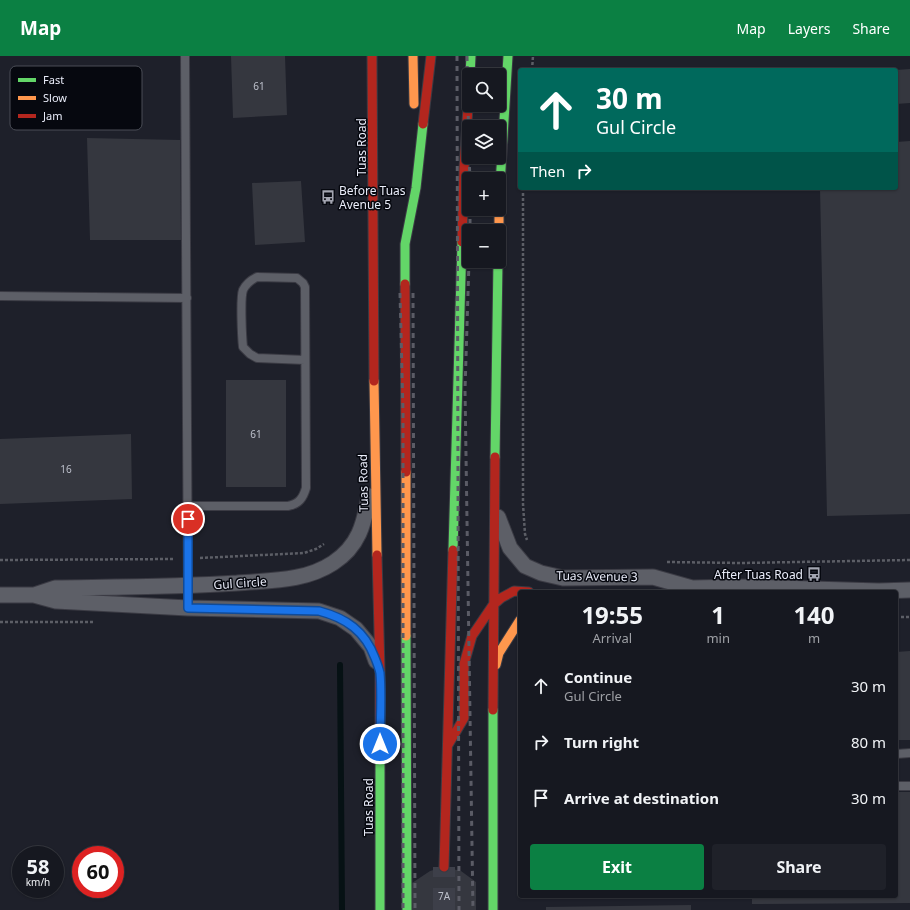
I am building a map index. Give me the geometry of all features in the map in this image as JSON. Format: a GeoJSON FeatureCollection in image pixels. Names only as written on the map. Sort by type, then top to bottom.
{"type":"FeatureCollection","features":[{"type":"Feature","properties":{"kind":"main road","name":"Tuas Road"},"geometry":{"type":"LineString","coordinates":[[372,56],[375,466],[380,671],[380,910]]}},
{"type":"Feature","properties":{"kind":"main road"},"geometry":{"type":"LineString","coordinates":[[373,108],[380,56]]}},
{"type":"Feature","properties":{"kind":"main road"},"geometry":{"type":"LineString","coordinates":[[413,56],[416,188]]}},
{"type":"Feature","properties":{"kind":"main road"},"geometry":{"type":"LineString","coordinates":[[407,910],[405,244],[416,188],[430,56]]}},
{"type":"Feature","properties":{"kind":"main road"},"geometry":{"type":"LineString","coordinates":[[470,68],[471,56]]}},
{"type":"Feature","properties":{"kind":"main road"},"geometry":{"type":"LineString","coordinates":[[500,172],[508,56]]}},
{"type":"Feature","properties":{"kind":"main road"},"geometry":{"type":"LineString","coordinates":[[444,867],[464,168],[468,112]]}},
{"type":"Feature","properties":{"kind":"main road"},"geometry":{"type":"LineString","coordinates":[[493,910],[493,605],[498,268]]}},
{"type":"Feature","properties":{"kind":"main road"},"geometry":{"type":"LineString","coordinates":[[448,745],[464,718],[464,664],[472,636],[493,605],[514,591],[518,591]]}},
{"type":"Feature","properties":{"kind":"main road"},"geometry":{"type":"LineString","coordinates":[[493,676],[499,653],[518,623]]}},
{"type":"Feature","properties":{"kind":"street","name":"Gul Circle"},"geometry":{"type":"LineString","coordinates":[[34,595],[55,588],[189,586],[293,579],[308,575],[334,562],[344,554],[359,536],[364,524],[375,466]]}},
{"type":"Feature","properties":{"kind":"street","name":"Tuas Avenue 3"},"geometry":{"type":"LineString","coordinates":[[494,503],[510,548],[525,566],[541,573],[563,578],[653,577],[687,590],[741,590]]}},
{"type":"Feature","properties":{"kind":"street","name":"Tuas Avenue 3"},"geometry":{"type":"LineString","coordinates":[[898,590],[910,590]]}},
{"type":"Feature","properties":{"kind":"street","name":"Gul Circle"},"geometry":{"type":"LineString","coordinates":[[0,595],[34,595],[56,602],[188,608],[319,611],[332,614],[346,620],[371,647],[380,671]]}},
{"type":"Feature","properties":{"kind":"lane"},"geometry":{"type":"LineString","coordinates":[[185,56],[188,608]]}},
{"type":"Feature","properties":{"kind":"lane"},"geometry":{"type":"LineString","coordinates":[[188,506],[288,506],[297,503],[302,499],[306,488],[306,289],[304,282],[293,277],[257,277],[253,279],[246,285],[242,295],[243,347],[257,358],[305,360]]}},
{"type":"Feature","properties":{"kind":"lane"},"geometry":{"type":"LineString","coordinates":[[0,296],[187,298]]}},
{"type":"Feature","properties":{"kind":"lane"},"geometry":{"type":"LineString","coordinates":[[898,754],[910,753]]}},
{"type":"Feature","properties":{"kind":"lane"},"geometry":{"type":"LineString","coordinates":[[898,786],[910,786]]}},
{"type":"Feature","properties":{"kind":"path"},"geometry":{"type":"LineString","coordinates":[[532,68],[533,56]]}},
{"type":"Feature","properties":{"kind":"path"},"geometry":{"type":"LineString","coordinates":[[523,190],[523,504],[525,534],[529,546]]}},
{"type":"Feature","properties":{"kind":"path"},"geometry":{"type":"LineString","coordinates":[[0,560],[188,558],[304,553],[316,549],[324,544]]}},
{"type":"Feature","properties":{"kind":"path"},"geometry":{"type":"LineString","coordinates":[[662,562],[741,563],[910,560]]}},
{"type":"Feature","properties":{"kind":"path"},"geometry":{"type":"LineString","coordinates":[[898,617],[910,617]]}},
{"type":"Feature","properties":{"kind":"building"},"geometry":{"type":"Polygon","coordinates":[[[231,56],[285,56],[287,115],[233,118],[231,56]]]}},
{"type":"Feature","properties":{"kind":"building"},"geometry":{"type":"Polygon","coordinates":[[[910,69],[910,103],[898,104],[898,70],[910,69]]]}},
{"type":"Feature","properties":{"kind":"building"},"geometry":{"type":"Polygon","coordinates":[[[87,138],[180,140],[181,240],[90,240],[87,138]]]}},
{"type":"Feature","properties":{"kind":"building"},"geometry":{"type":"Polygon","coordinates":[[[910,141],[910,514],[827,516],[820,190],[898,190],[898,142],[910,141]]]}},
{"type":"Feature","properties":{"kind":"building"},"geometry":{"type":"Polygon","coordinates":[[[301,181],[305,242],[255,245],[252,183],[301,181]]]}},
{"type":"Feature","properties":{"kind":"building"},"geometry":{"type":"Polygon","coordinates":[[[226,380],[286,380],[286,487],[226,487],[226,380]]]}},
{"type":"Feature","properties":{"kind":"building"},"geometry":{"type":"Polygon","coordinates":[[[131,434],[132,499],[0,504],[0,439],[131,434]]]}},
{"type":"Feature","properties":{"kind":"building"},"geometry":{"type":"Polygon","coordinates":[[[910,651],[910,740],[898,740],[898,652],[910,651]]]}},
{"type":"Feature","properties":{"kind":"building"},"geometry":{"type":"Polygon","coordinates":[[[898,792],[910,792],[910,903],[752,904],[752,898],[898,898],[898,792]]]}},
{"type":"Feature","properties":{"kind":"building"},"geometry":{"type":"Polygon","coordinates":[[[444,867],[461,871],[476,882],[476,910],[412,910],[412,883],[430,871],[444,867]]]}},
{"type":"Feature","properties":{"kind":"building"},"geometry":{"type":"Polygon","coordinates":[[[691,905],[691,910],[546,910],[546,907],[691,905]]]}},
{"type":"Feature","properties":{"kind":"waterway"},"geometry":{"type":"LineString","coordinates":[[340,665],[342,910]]}},
{"type":"Feature","properties":{"kind":"tunnel"},"geometry":{"type":"LineString","coordinates":[[444,867],[444,910]]}},
{"type":"Feature","properties":{"kind":"railway"},"geometry":{"type":"LineString","coordinates":[[457,56],[459,910]]}},
{"type":"Feature","properties":{"kind":"railway"},"geometry":{"type":"LineString","coordinates":[[467,56],[468,120]]}},
{"type":"Feature","properties":{"kind":"railway"},"geometry":{"type":"LineString","coordinates":[[469,164],[470,172]]}},
{"type":"Feature","properties":{"kind":"railway"},"geometry":{"type":"LineString","coordinates":[[470,216],[470,224]]}},
{"type":"Feature","properties":{"kind":"railway"},"geometry":{"type":"LineString","coordinates":[[469,268],[465,390],[473,910]]}},
{"type":"Feature","properties":{"kind":"railway"},"geometry":{"type":"LineString","coordinates":[[400,293],[403,412],[403,910]]}},
{"type":"Feature","properties":{"kind":"railway"},"geometry":{"type":"LineString","coordinates":[[413,293],[415,910]]}},
{"type":"Feature","properties":{"kind":"traffic: fast"},"geometry":{"type":"LineString","coordinates":[[470,68],[471,56]]}},
{"type":"Feature","properties":{"kind":"traffic: fast"},"geometry":{"type":"LineString","coordinates":[[501,172],[508,56]]}},
{"type":"Feature","properties":{"kind":"traffic: fast"},"geometry":{"type":"LineString","coordinates":[[405,284],[405,244],[416,188],[423,124]]}},
{"type":"Feature","properties":{"kind":"traffic: fast"},"geometry":{"type":"LineString","coordinates":[[453,550],[462,242]]}},
{"type":"Feature","properties":{"kind":"traffic: fast"},"geometry":{"type":"LineString","coordinates":[[495,457],[498,268]]}},
{"type":"Feature","properties":{"kind":"traffic: fast"},"geometry":{"type":"LineString","coordinates":[[406,636],[407,910]]}},
{"type":"Feature","properties":{"kind":"traffic: fast"},"geometry":{"type":"LineString","coordinates":[[493,710],[493,910]]}},
{"type":"Feature","properties":{"kind":"traffic: fast"},"geometry":{"type":"LineString","coordinates":[[380,748],[380,910]]}},
{"type":"Feature","properties":{"kind":"traffic: slow"},"geometry":{"type":"LineString","coordinates":[[413,56],[414,104]]}},
{"type":"Feature","properties":{"kind":"traffic: slow"},"geometry":{"type":"LineString","coordinates":[[499,216],[499,224]]}},
{"type":"Feature","properties":{"kind":"traffic: slow"},"geometry":{"type":"LineString","coordinates":[[374,381],[377,555]]}},
{"type":"Feature","properties":{"kind":"traffic: slow"},"geometry":{"type":"LineString","coordinates":[[406,472],[406,636]]}},
{"type":"Feature","properties":{"kind":"traffic: slow"},"geometry":{"type":"LineString","coordinates":[[496,665],[499,653],[518,623]]}},
{"type":"Feature","properties":{"kind":"traffic: jam"},"geometry":{"type":"LineString","coordinates":[[372,56],[374,381]]}},
{"type":"Feature","properties":{"kind":"traffic: jam"},"geometry":{"type":"LineString","coordinates":[[423,124],[431,56]]}},
{"type":"Feature","properties":{"kind":"traffic: jam"},"geometry":{"type":"LineString","coordinates":[[462,224],[468,112]]}},
{"type":"Feature","properties":{"kind":"traffic: jam"},"geometry":{"type":"LineString","coordinates":[[405,284],[406,472]]}},
{"type":"Feature","properties":{"kind":"traffic: jam"},"geometry":{"type":"LineString","coordinates":[[493,710],[495,457]]}},
{"type":"Feature","properties":{"kind":"traffic: jam"},"geometry":{"type":"LineString","coordinates":[[444,867],[453,550]]}},
{"type":"Feature","properties":{"kind":"traffic: jam"},"geometry":{"type":"LineString","coordinates":[[377,555],[380,748]]}},
{"type":"Feature","properties":{"kind":"traffic: jam"},"geometry":{"type":"LineString","coordinates":[[448,745],[464,718],[464,664],[472,636],[493,605],[501,598],[514,591],[518,591]]}},
{"type":"Feature","properties":{"kind":"place","name":"Before Tuas Avenue 5"},"geometry":{"type":"Point","coordinates":[328,197]}},
{"type":"Feature","properties":{"kind":"place","name":"After Tuas Road"},"geometry":{"type":"Point","coordinates":[814,574]}},
{"type":"Feature","properties":{"kind":"route"},"geometry":{"type":"LineString","coordinates":[[188,519],[188,608],[319,611],[346,620],[356,629],[371,647],[380,671],[380,744]]}}]}
